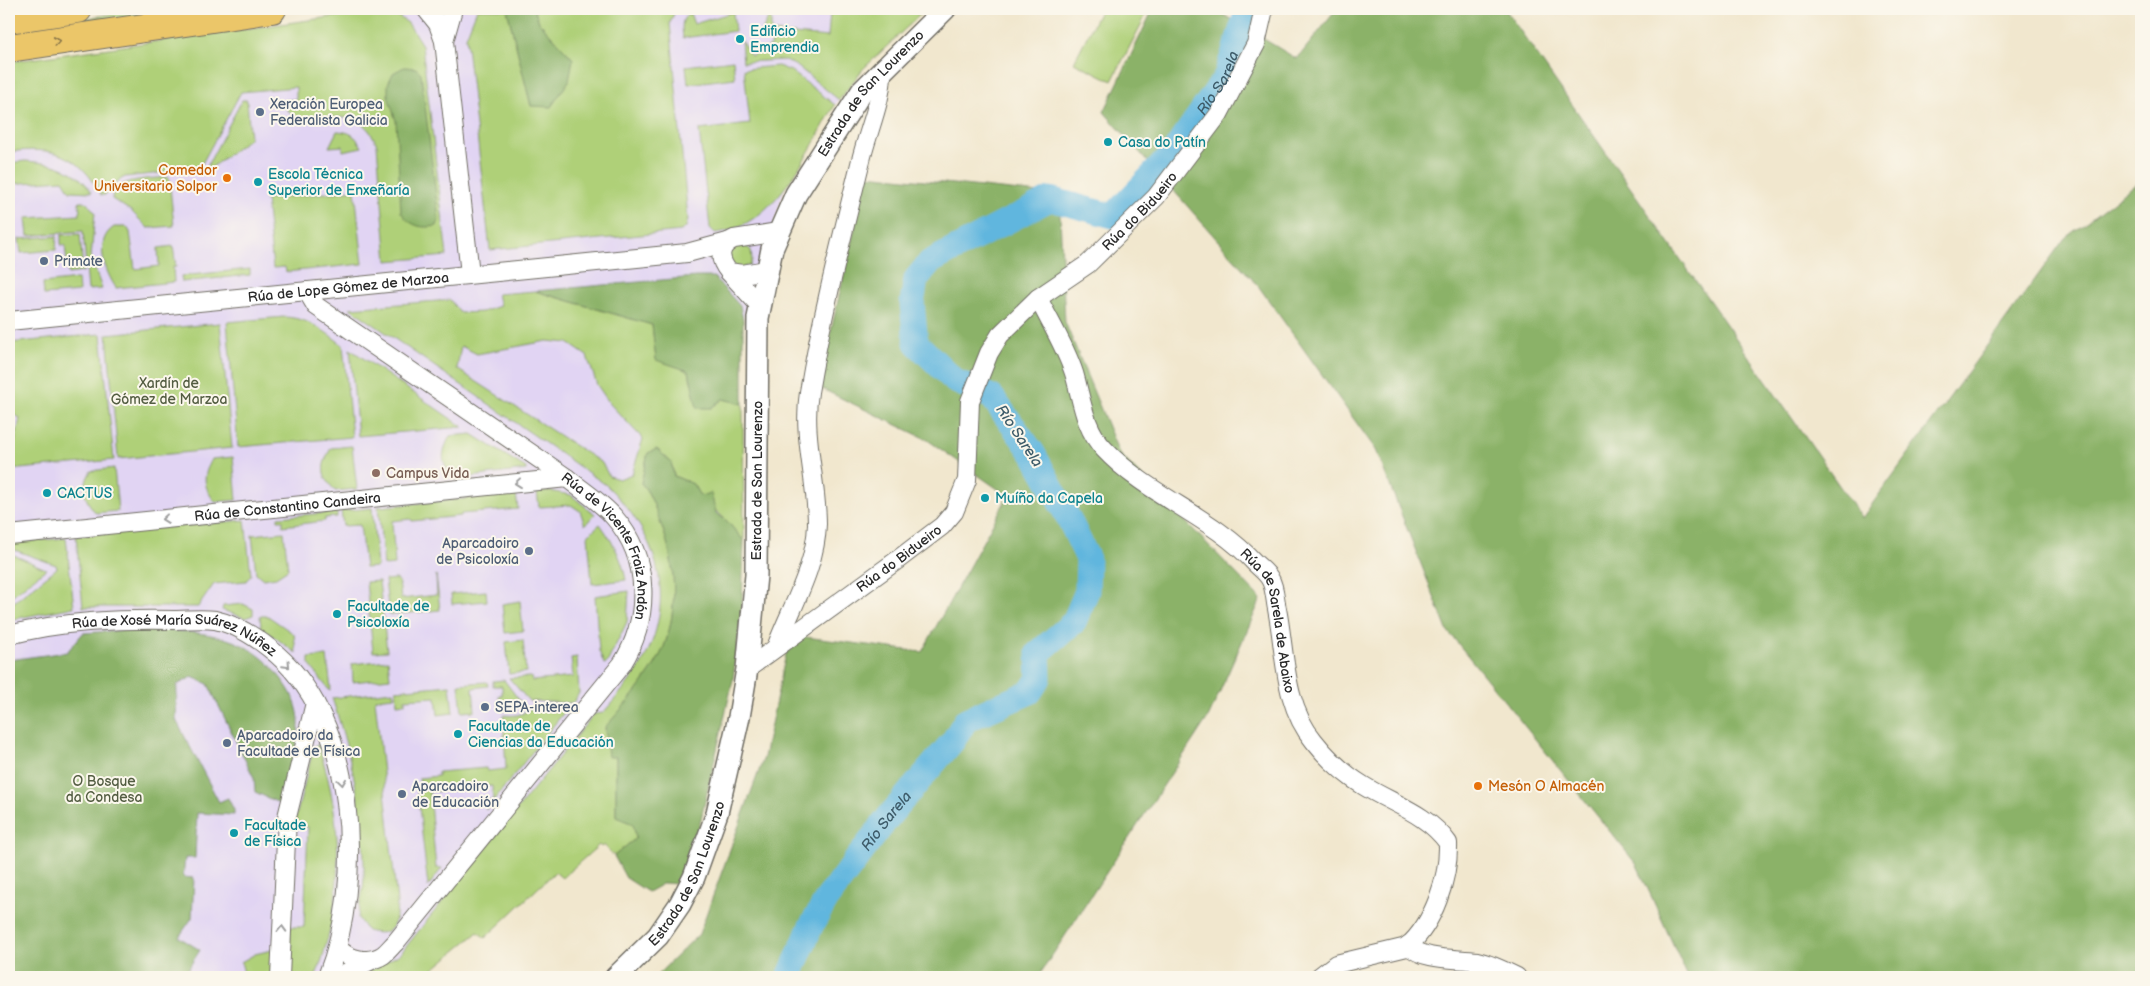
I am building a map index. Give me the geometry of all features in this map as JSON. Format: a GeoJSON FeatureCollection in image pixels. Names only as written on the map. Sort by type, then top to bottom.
{"type":"FeatureCollection","features":[{"type":"Feature","properties":{"kind":"main road"},"geometry":{"type":"LineString","coordinates":[[9,20],[78,9]]}},
{"type":"Feature","properties":{"kind":"main road"},"geometry":{"type":"LineString","coordinates":[[9,48],[272,9]]}},
{"type":"Feature","properties":{"kind":"street"},"geometry":{"type":"LineString","coordinates":[[426,9],[438,24],[444,41],[470,274]]}},
{"type":"Feature","properties":{"kind":"street"},"geometry":{"type":"LineString","coordinates":[[444,41],[453,9]]}},
{"type":"Feature","properties":{"kind":"street","name":"Estrada de San Lourenzo"},"geometry":{"type":"LineString","coordinates":[[616,977],[658,936],[680,904],[694,877],[717,814],[747,668],[756,575],[760,306],[767,270],[778,232],[796,194],[852,105],[882,69],[945,9]]}},
{"type":"Feature","properties":{"kind":"street","name":"Rúa do Bidueiro"},"geometry":{"type":"LineString","coordinates":[[747,668],[777,645],[824,615],[896,561],[942,526],[954,512],[967,480],[970,401],[989,353],[1000,335],[1038,298],[1088,264],[1161,189],[1219,114],[1256,44],[1264,9]]}},
{"type":"Feature","properties":{"kind":"street"},"geometry":{"type":"LineString","coordinates":[[777,645],[802,584],[815,542],[817,525],[808,429],[809,394],[838,256],[866,141],[883,84],[882,69]]}},
{"type":"Feature","properties":{"kind":"street","name":"Rúa de Lope Gómez de Marzoa"},"geometry":{"type":"LineString","coordinates":[[9,321],[687,253],[742,237],[778,232]]}},
{"type":"Feature","properties":{"kind":"street"},"geometry":{"type":"LineString","coordinates":[[726,269],[720,253],[728,242]]}},
{"type":"Feature","properties":{"kind":"street","name":"Rúa de Lope Gómez de Marzoa"},"geometry":{"type":"LineString","coordinates":[[687,253],[742,274],[767,270]]}},
{"type":"Feature","properties":{"kind":"street","name":"Rúa de Lope Gómez de Marzoa"},"geometry":{"type":"LineString","coordinates":[[726,269],[760,306]]}},
{"type":"Feature","properties":{"kind":"street","name":"Rúa de Vicente Fraiz Andón"},"geometry":{"type":"LineString","coordinates":[[307,291],[316,306],[567,478],[614,517],[632,543],[640,573],[643,598],[637,638],[616,673],[395,943],[381,956],[337,977]]}},
{"type":"Feature","properties":{"kind":"street","name":"Rúa de Sarela de Abaixo"},"geometry":{"type":"LineString","coordinates":[[1038,298],[1074,372],[1082,411],[1090,430],[1103,448],[1127,471],[1222,532],[1249,556],[1271,580],[1289,689],[1299,720],[1312,739],[1333,764],[1364,786],[1429,823],[1440,832],[1448,843],[1445,876],[1435,903],[1421,932],[1408,945]]}},
{"type":"Feature","properties":{"kind":"street","name":"Rúa de Constantino Candeira"},"geometry":{"type":"LineString","coordinates":[[9,534],[567,478]]}},
{"type":"Feature","properties":{"kind":"street","name":"Rúa de Xosé María Suárez Núñez"},"geometry":{"type":"LineString","coordinates":[[9,634],[57,624],[129,619],[216,620],[255,637],[276,653],[292,669],[315,703],[328,730],[341,775],[349,831],[348,885],[338,948],[327,977]]}},
{"type":"Feature","properties":{"kind":"street"},"geometry":{"type":"LineString","coordinates":[[280,977],[287,817],[315,703]]}},
{"type":"Feature","properties":{"kind":"street"},"geometry":{"type":"LineString","coordinates":[[338,948],[356,950],[379,949],[395,943]]}},
{"type":"Feature","properties":{"kind":"street"},"geometry":{"type":"LineString","coordinates":[[1320,977],[1336,964],[1408,945],[1414,951],[1479,962],[1517,977]]}},
{"type":"Feature","properties":{"kind":"street"},"geometry":{"type":"LineString","coordinates":[[338,948],[342,954],[359,960],[381,956]]}},
{"type":"Feature","properties":{"kind":"shaded area","name":"Campus Vida"},"geometry":{"type":"Polygon","coordinates":[[[384,9],[851,9],[863,69],[835,105],[784,191],[743,319],[742,606],[407,977],[9,977],[9,62],[384,9]]]}},
{"type":"Feature","properties":{"kind":"green space"},"geometry":{"type":"Polygon","coordinates":[[[142,9],[205,9],[9,38],[9,31],[142,9]]]}},
{"type":"Feature","properties":{"kind":"green space"},"geometry":{"type":"Polygon","coordinates":[[[388,9],[408,23],[422,45],[447,256],[387,261],[377,145],[371,133],[364,125],[346,118],[301,121],[287,110],[286,100],[296,99],[296,87],[241,92],[199,169],[125,177],[118,181],[105,195],[101,195],[84,170],[64,156],[39,150],[9,152],[9,62],[388,9]]]}},
{"type":"Feature","properties":{"kind":"green space"},"geometry":{"type":"Polygon","coordinates":[[[477,9],[507,9],[531,106],[573,59],[539,22],[534,9],[676,9],[670,23],[688,219],[686,227],[681,231],[490,250],[466,37],[477,9]]]}},
{"type":"Feature","properties":{"kind":"green space"},"geometry":{"type":"Polygon","coordinates":[[[507,9],[534,9],[539,22],[573,59],[569,81],[551,107],[531,106],[507,9]]]}},
{"type":"Feature","properties":{"kind":"green space"},"geometry":{"type":"Polygon","coordinates":[[[778,9],[926,9],[863,69],[839,100],[798,67],[785,60],[743,62],[741,40],[751,56],[772,45],[763,29],[771,13],[771,32],[828,37],[830,13],[778,9]]]}},
{"type":"Feature","properties":{"kind":"green space"},"geometry":{"type":"Polygon","coordinates":[[[1101,9],[1149,9],[1112,81],[1074,62],[1101,9]]]}},
{"type":"Feature","properties":{"kind":"green space"},"geometry":{"type":"Polygon","coordinates":[[[1153,9],[1214,9],[1297,59],[1337,9],[1505,9],[1862,518],[2065,238],[2141,180],[2141,977],[1688,977],[1637,865],[1447,630],[1376,450],[1259,287],[1104,112],[1153,9]]]}},
{"type":"Feature","properties":{"kind":"green space"},"geometry":{"type":"Polygon","coordinates":[[[733,12],[735,31],[683,38],[683,20],[690,13],[694,24],[733,12]]]}},
{"type":"Feature","properties":{"kind":"green space"},"geometry":{"type":"Polygon","coordinates":[[[733,60],[735,78],[688,84],[686,66],[733,60]]]}},
{"type":"Feature","properties":{"kind":"green space"},"geometry":{"type":"Polygon","coordinates":[[[778,66],[791,71],[835,105],[801,164],[773,202],[756,217],[737,228],[715,233],[710,228],[699,130],[750,124],[744,69],[778,66]]]}},
{"type":"Feature","properties":{"kind":"green space"},"geometry":{"type":"Polygon","coordinates":[[[404,67],[416,68],[421,73],[439,220],[437,226],[421,227],[408,221],[401,212],[396,121],[388,96],[388,84],[393,73],[404,67]]]}},
{"type":"Feature","properties":{"kind":"green space"},"geometry":{"type":"Polygon","coordinates":[[[242,100],[247,100],[250,138],[203,174],[242,100]]]}},
{"type":"Feature","properties":{"kind":"green space"},"geometry":{"type":"Polygon","coordinates":[[[337,131],[352,135],[362,147],[343,151],[343,146],[329,147],[337,131]]]}},
{"type":"Feature","properties":{"kind":"green space"},"geometry":{"type":"Polygon","coordinates":[[[25,161],[45,163],[63,168],[79,177],[92,192],[70,191],[63,180],[9,184],[9,163],[25,161]]]}},
{"type":"Feature","properties":{"kind":"green space"},"geometry":{"type":"Polygon","coordinates":[[[867,175],[1059,195],[1065,322],[1119,453],[1261,599],[1209,716],[1040,974],[1040,977],[655,977],[699,934],[764,757],[790,635],[922,652],[1008,496],[926,439],[818,387],[867,175]]]}},
{"type":"Feature","properties":{"kind":"green space"},"geometry":{"type":"Polygon","coordinates":[[[169,177],[174,226],[148,228],[131,211],[112,199],[114,192],[126,183],[135,180],[169,177]]]}},
{"type":"Feature","properties":{"kind":"green space"},"geometry":{"type":"Polygon","coordinates":[[[355,190],[363,264],[286,272],[285,267],[273,268],[266,199],[355,190]]]}},
{"type":"Feature","properties":{"kind":"green space"},"geometry":{"type":"Polygon","coordinates":[[[79,202],[86,202],[95,212],[91,258],[102,289],[88,290],[83,231],[28,236],[26,218],[80,215],[79,202]]]}},
{"type":"Feature","properties":{"kind":"green space"},"geometry":{"type":"Polygon","coordinates":[[[114,227],[127,227],[130,232],[135,269],[159,266],[158,248],[173,246],[176,267],[173,267],[174,282],[116,288],[108,273],[103,256],[104,240],[114,227]]]}},
{"type":"Feature","properties":{"kind":"green space"},"geometry":{"type":"Polygon","coordinates":[[[80,234],[83,272],[68,274],[65,245],[61,245],[61,235],[80,234]]]}},
{"type":"Feature","properties":{"kind":"green space"},"geometry":{"type":"Polygon","coordinates":[[[57,236],[56,250],[21,253],[19,239],[57,236]]]}},
{"type":"Feature","properties":{"kind":"green space"},"geometry":{"type":"Polygon","coordinates":[[[743,244],[751,250],[752,260],[750,265],[736,270],[727,253],[729,248],[743,244]]]}},
{"type":"Feature","properties":{"kind":"green space"},"geometry":{"type":"Polygon","coordinates":[[[250,269],[250,275],[182,282],[181,276],[250,269]]]}},
{"type":"Feature","properties":{"kind":"green space"},"geometry":{"type":"Polygon","coordinates":[[[714,277],[740,306],[743,319],[743,404],[723,399],[711,408],[697,408],[689,371],[656,360],[652,325],[535,291],[714,277]]]}},
{"type":"Feature","properties":{"kind":"green space"},"geometry":{"type":"Polygon","coordinates":[[[78,279],[79,292],[44,295],[43,283],[78,279]]]}},
{"type":"Feature","properties":{"kind":"green space"},"geometry":{"type":"Polygon","coordinates":[[[535,291],[652,325],[656,359],[689,371],[691,382],[711,408],[723,399],[743,404],[744,541],[727,521],[700,496],[693,484],[674,476],[671,462],[648,453],[641,483],[653,504],[667,541],[673,570],[672,616],[661,654],[630,699],[605,728],[616,757],[616,817],[634,824],[636,838],[614,856],[604,845],[601,847],[599,845],[562,878],[555,872],[485,938],[478,932],[424,977],[358,977],[400,954],[594,714],[603,713],[618,696],[641,665],[653,640],[659,616],[660,592],[657,569],[650,546],[639,525],[624,504],[606,485],[350,308],[450,300],[460,313],[482,312],[500,306],[497,294],[535,291]],[[547,341],[477,354],[461,346],[457,369],[602,463],[609,476],[619,479],[632,474],[643,439],[610,404],[597,385],[587,356],[568,343],[547,341]]]}},
{"type":"Feature","properties":{"kind":"green space","name":"Xardín de Gómez de Marzoa"},"geometry":{"type":"Polygon","coordinates":[[[284,317],[309,323],[323,330],[343,345],[352,437],[238,447],[227,322],[284,317]]]}},
{"type":"Feature","properties":{"kind":"green space","name":"Xardín de Gómez de Marzoa"},"geometry":{"type":"Polygon","coordinates":[[[220,323],[232,448],[118,459],[107,334],[220,323]]]}},
{"type":"Feature","properties":{"kind":"green space","name":"Xardín de Gómez de Marzoa"},"geometry":{"type":"Polygon","coordinates":[[[101,334],[114,460],[9,470],[20,418],[9,412],[9,343],[101,334]]]}},
{"type":"Feature","properties":{"kind":"green space"},"geometry":{"type":"Polygon","coordinates":[[[350,349],[463,427],[358,436],[350,349]]]}},
{"type":"Feature","properties":{"kind":"green space"},"geometry":{"type":"Polygon","coordinates":[[[472,434],[526,468],[526,470],[454,479],[446,468],[443,459],[447,443],[450,436],[472,434]]]}},
{"type":"Feature","properties":{"kind":"green space"},"geometry":{"type":"Polygon","coordinates":[[[352,446],[357,489],[335,491],[325,475],[325,461],[331,448],[352,446]]]}},
{"type":"Feature","properties":{"kind":"green space"},"geometry":{"type":"Polygon","coordinates":[[[657,449],[671,462],[674,476],[693,484],[700,496],[711,493],[716,513],[727,521],[744,541],[742,606],[733,680],[698,832],[677,884],[664,883],[648,892],[626,878],[614,856],[636,838],[633,824],[616,817],[616,757],[608,757],[605,727],[630,699],[661,654],[672,616],[673,570],[667,541],[653,504],[641,483],[648,453],[657,449]]]}},
{"type":"Feature","properties":{"kind":"green space"},"geometry":{"type":"Polygon","coordinates":[[[233,457],[237,500],[215,502],[208,491],[205,481],[209,465],[212,459],[233,457]]]}},
{"type":"Feature","properties":{"kind":"green space"},"geometry":{"type":"Polygon","coordinates":[[[114,468],[118,511],[96,513],[86,498],[85,488],[88,477],[91,471],[114,468]]]}},
{"type":"Feature","properties":{"kind":"green space"},"geometry":{"type":"Polygon","coordinates":[[[549,491],[571,495],[595,514],[585,525],[580,511],[571,505],[539,507],[537,493],[549,491]]]}},
{"type":"Feature","properties":{"kind":"green space"},"geometry":{"type":"Polygon","coordinates":[[[516,494],[518,509],[412,521],[411,519],[392,521],[395,565],[384,566],[378,507],[516,494]]]}},
{"type":"Feature","properties":{"kind":"green space"},"geometry":{"type":"Polygon","coordinates":[[[372,508],[377,567],[365,568],[360,525],[343,526],[341,511],[372,508]]]}},
{"type":"Feature","properties":{"kind":"green space"},"geometry":{"type":"Polygon","coordinates":[[[337,512],[337,517],[325,518],[325,521],[283,526],[283,520],[278,520],[278,517],[337,512]]]}},
{"type":"Feature","properties":{"kind":"green space"},"geometry":{"type":"Polygon","coordinates":[[[245,520],[251,575],[246,581],[214,584],[198,607],[83,607],[76,536],[245,520]]]}},
{"type":"Feature","properties":{"kind":"green space"},"geometry":{"type":"Polygon","coordinates":[[[600,524],[616,550],[626,580],[592,584],[588,535],[600,524]]]}},
{"type":"Feature","properties":{"kind":"green space"},"geometry":{"type":"Polygon","coordinates":[[[284,532],[288,569],[276,577],[263,579],[256,573],[252,535],[284,532]]]}},
{"type":"Feature","properties":{"kind":"green space"},"geometry":{"type":"Polygon","coordinates":[[[66,538],[74,607],[9,620],[9,606],[57,568],[56,565],[9,548],[9,543],[66,538]]]}},
{"type":"Feature","properties":{"kind":"green space"},"geometry":{"type":"Polygon","coordinates":[[[9,553],[46,569],[9,598],[9,553]]]}},
{"type":"Feature","properties":{"kind":"green space"},"geometry":{"type":"Polygon","coordinates":[[[436,575],[440,610],[389,615],[385,580],[396,579],[399,581],[401,599],[437,595],[436,575]]]}},
{"type":"Feature","properties":{"kind":"green space"},"geometry":{"type":"Polygon","coordinates":[[[379,581],[387,651],[373,652],[366,582],[379,581]]]}},
{"type":"Feature","properties":{"kind":"green space"},"geometry":{"type":"Polygon","coordinates":[[[486,591],[487,601],[452,604],[451,594],[486,591]]]}},
{"type":"Feature","properties":{"kind":"green space"},"geometry":{"type":"Polygon","coordinates":[[[629,591],[627,622],[607,663],[604,664],[599,651],[595,596],[629,591]]]}},
{"type":"Feature","properties":{"kind":"green space"},"geometry":{"type":"Polygon","coordinates":[[[520,601],[523,631],[505,633],[502,604],[520,601]]]}},
{"type":"Feature","properties":{"kind":"green space"},"geometry":{"type":"Polygon","coordinates":[[[243,604],[253,609],[253,615],[245,618],[222,610],[223,606],[243,604]]]}},
{"type":"Feature","properties":{"kind":"green space"},"geometry":{"type":"Polygon","coordinates":[[[260,616],[268,616],[294,634],[296,653],[261,627],[260,616]]]}},
{"type":"Feature","properties":{"kind":"green space","name":"O Bosque da Condesa"},"geometry":{"type":"Polygon","coordinates":[[[142,629],[181,631],[218,636],[251,650],[266,661],[280,677],[294,700],[299,719],[294,756],[281,804],[255,792],[254,778],[208,684],[192,677],[177,685],[176,720],[219,802],[228,798],[234,810],[234,815],[197,813],[195,858],[185,858],[183,877],[194,878],[192,918],[179,937],[200,950],[183,977],[9,977],[9,660],[67,652],[83,633],[142,629]]]}},
{"type":"Feature","properties":{"kind":"green space"},"geometry":{"type":"Polygon","coordinates":[[[523,640],[526,672],[509,674],[506,642],[523,640]]]}},
{"type":"Feature","properties":{"kind":"green space"},"geometry":{"type":"Polygon","coordinates":[[[327,656],[331,689],[329,690],[309,664],[309,658],[327,656]]]}},
{"type":"Feature","properties":{"kind":"green space"},"geometry":{"type":"Polygon","coordinates":[[[577,657],[579,693],[573,703],[529,701],[509,678],[531,677],[532,681],[573,677],[571,658],[577,657]]]}},
{"type":"Feature","properties":{"kind":"green space"},"geometry":{"type":"Polygon","coordinates":[[[388,660],[390,678],[353,682],[352,664],[388,660]]]}},
{"type":"Feature","properties":{"kind":"green space"},"geometry":{"type":"Polygon","coordinates":[[[504,680],[523,705],[503,711],[500,709],[499,695],[502,695],[502,686],[493,686],[493,681],[504,680]]]}},
{"type":"Feature","properties":{"kind":"green space"},"geometry":{"type":"Polygon","coordinates":[[[487,682],[488,686],[473,688],[475,711],[462,712],[459,684],[487,682]]]}},
{"type":"Feature","properties":{"kind":"green space"},"geometry":{"type":"Polygon","coordinates":[[[450,685],[453,713],[438,715],[436,697],[405,699],[405,703],[397,704],[396,690],[450,685]]]}},
{"type":"Feature","properties":{"kind":"green space"},"geometry":{"type":"Polygon","coordinates":[[[393,691],[394,697],[375,699],[397,910],[394,923],[389,931],[376,933],[367,931],[358,918],[364,881],[362,830],[351,763],[332,698],[393,691]]]}},
{"type":"Feature","properties":{"kind":"green space"},"geometry":{"type":"Polygon","coordinates":[[[529,709],[566,710],[486,810],[485,801],[493,800],[492,786],[429,792],[436,868],[442,868],[428,887],[417,789],[420,789],[419,778],[438,776],[438,772],[486,768],[487,771],[506,769],[503,715],[517,715],[529,709]]]}},
{"type":"Feature","properties":{"kind":"green space"},"geometry":{"type":"Polygon","coordinates":[[[318,744],[331,791],[335,814],[338,862],[334,909],[320,966],[315,977],[287,977],[290,927],[304,927],[308,827],[294,825],[314,746],[318,744]]]}},
{"type":"Feature","properties":{"kind":"green space"},"geometry":{"type":"Polygon","coordinates":[[[272,950],[274,952],[272,977],[242,977],[244,973],[241,962],[255,954],[272,950]]]}},
{"type":"Feature","properties":{"kind":"waterway","name":"Río Sarela"},"geometry":{"type":"LineString","coordinates":[[789,977],[811,926],[828,897],[890,815],[953,741],[966,720],[1030,692],[1039,678],[1038,653],[1074,622],[1087,591],[1088,559],[1069,519],[1033,453],[992,397],[955,381],[916,343],[912,303],[916,279],[930,262],[1050,199],[1113,216],[1172,154],[1226,76],[1248,9]]}},
{"type":"Feature","properties":{"kind":"place","name":"Edificio Emprendia"},"geometry":{"type":"Point","coordinates":[740,39]}},
{"type":"Feature","properties":{"kind":"place","name":"Xeración Europea Federalista Galicia"},"geometry":{"type":"Point","coordinates":[260,112]}},
{"type":"Feature","properties":{"kind":"place","name":"Casa do Patín"},"geometry":{"type":"Point","coordinates":[1108,142]}},
{"type":"Feature","properties":{"kind":"place","name":"Comedor Universitario Solpor"},"geometry":{"type":"Point","coordinates":[227,178]}},
{"type":"Feature","properties":{"kind":"place","name":"Escola Técnica Superior de Enxeñaría"},"geometry":{"type":"Point","coordinates":[258,182]}},
{"type":"Feature","properties":{"kind":"place","name":"Primate"},"geometry":{"type":"Point","coordinates":[44,261]}},
{"type":"Feature","properties":{"kind":"place","name":"Campus Vida"},"geometry":{"type":"Point","coordinates":[376,473]}},
{"type":"Feature","properties":{"kind":"place","name":"CACTUS"},"geometry":{"type":"Point","coordinates":[47,493]}},
{"type":"Feature","properties":{"kind":"place","name":"Muíño da Capela"},"geometry":{"type":"Point","coordinates":[985,498]}},
{"type":"Feature","properties":{"kind":"place","name":"Aparcadoiro de Psicoloxía"},"geometry":{"type":"Point","coordinates":[529,551]}},
{"type":"Feature","properties":{"kind":"place","name":"Facultade de Psicoloxía"},"geometry":{"type":"Point","coordinates":[337,614]}},
{"type":"Feature","properties":{"kind":"place","name":"SEPA-interea"},"geometry":{"type":"Point","coordinates":[485,707]}},
{"type":"Feature","properties":{"kind":"place","name":"Facultade de Ciencias da Educación"},"geometry":{"type":"Point","coordinates":[458,734]}},
{"type":"Feature","properties":{"kind":"place","name":"Aparcadoiro da Facultade de Física"},"geometry":{"type":"Point","coordinates":[227,743]}},
{"type":"Feature","properties":{"kind":"place","name":"Mesón O Almacén"},"geometry":{"type":"Point","coordinates":[1478,786]}},
{"type":"Feature","properties":{"kind":"place","name":"Aparcadoiro de Educación"},"geometry":{"type":"Point","coordinates":[402,794]}},
{"type":"Feature","properties":{"kind":"place","name":"Facultade de Física"},"geometry":{"type":"Point","coordinates":[234,833]}}]}
